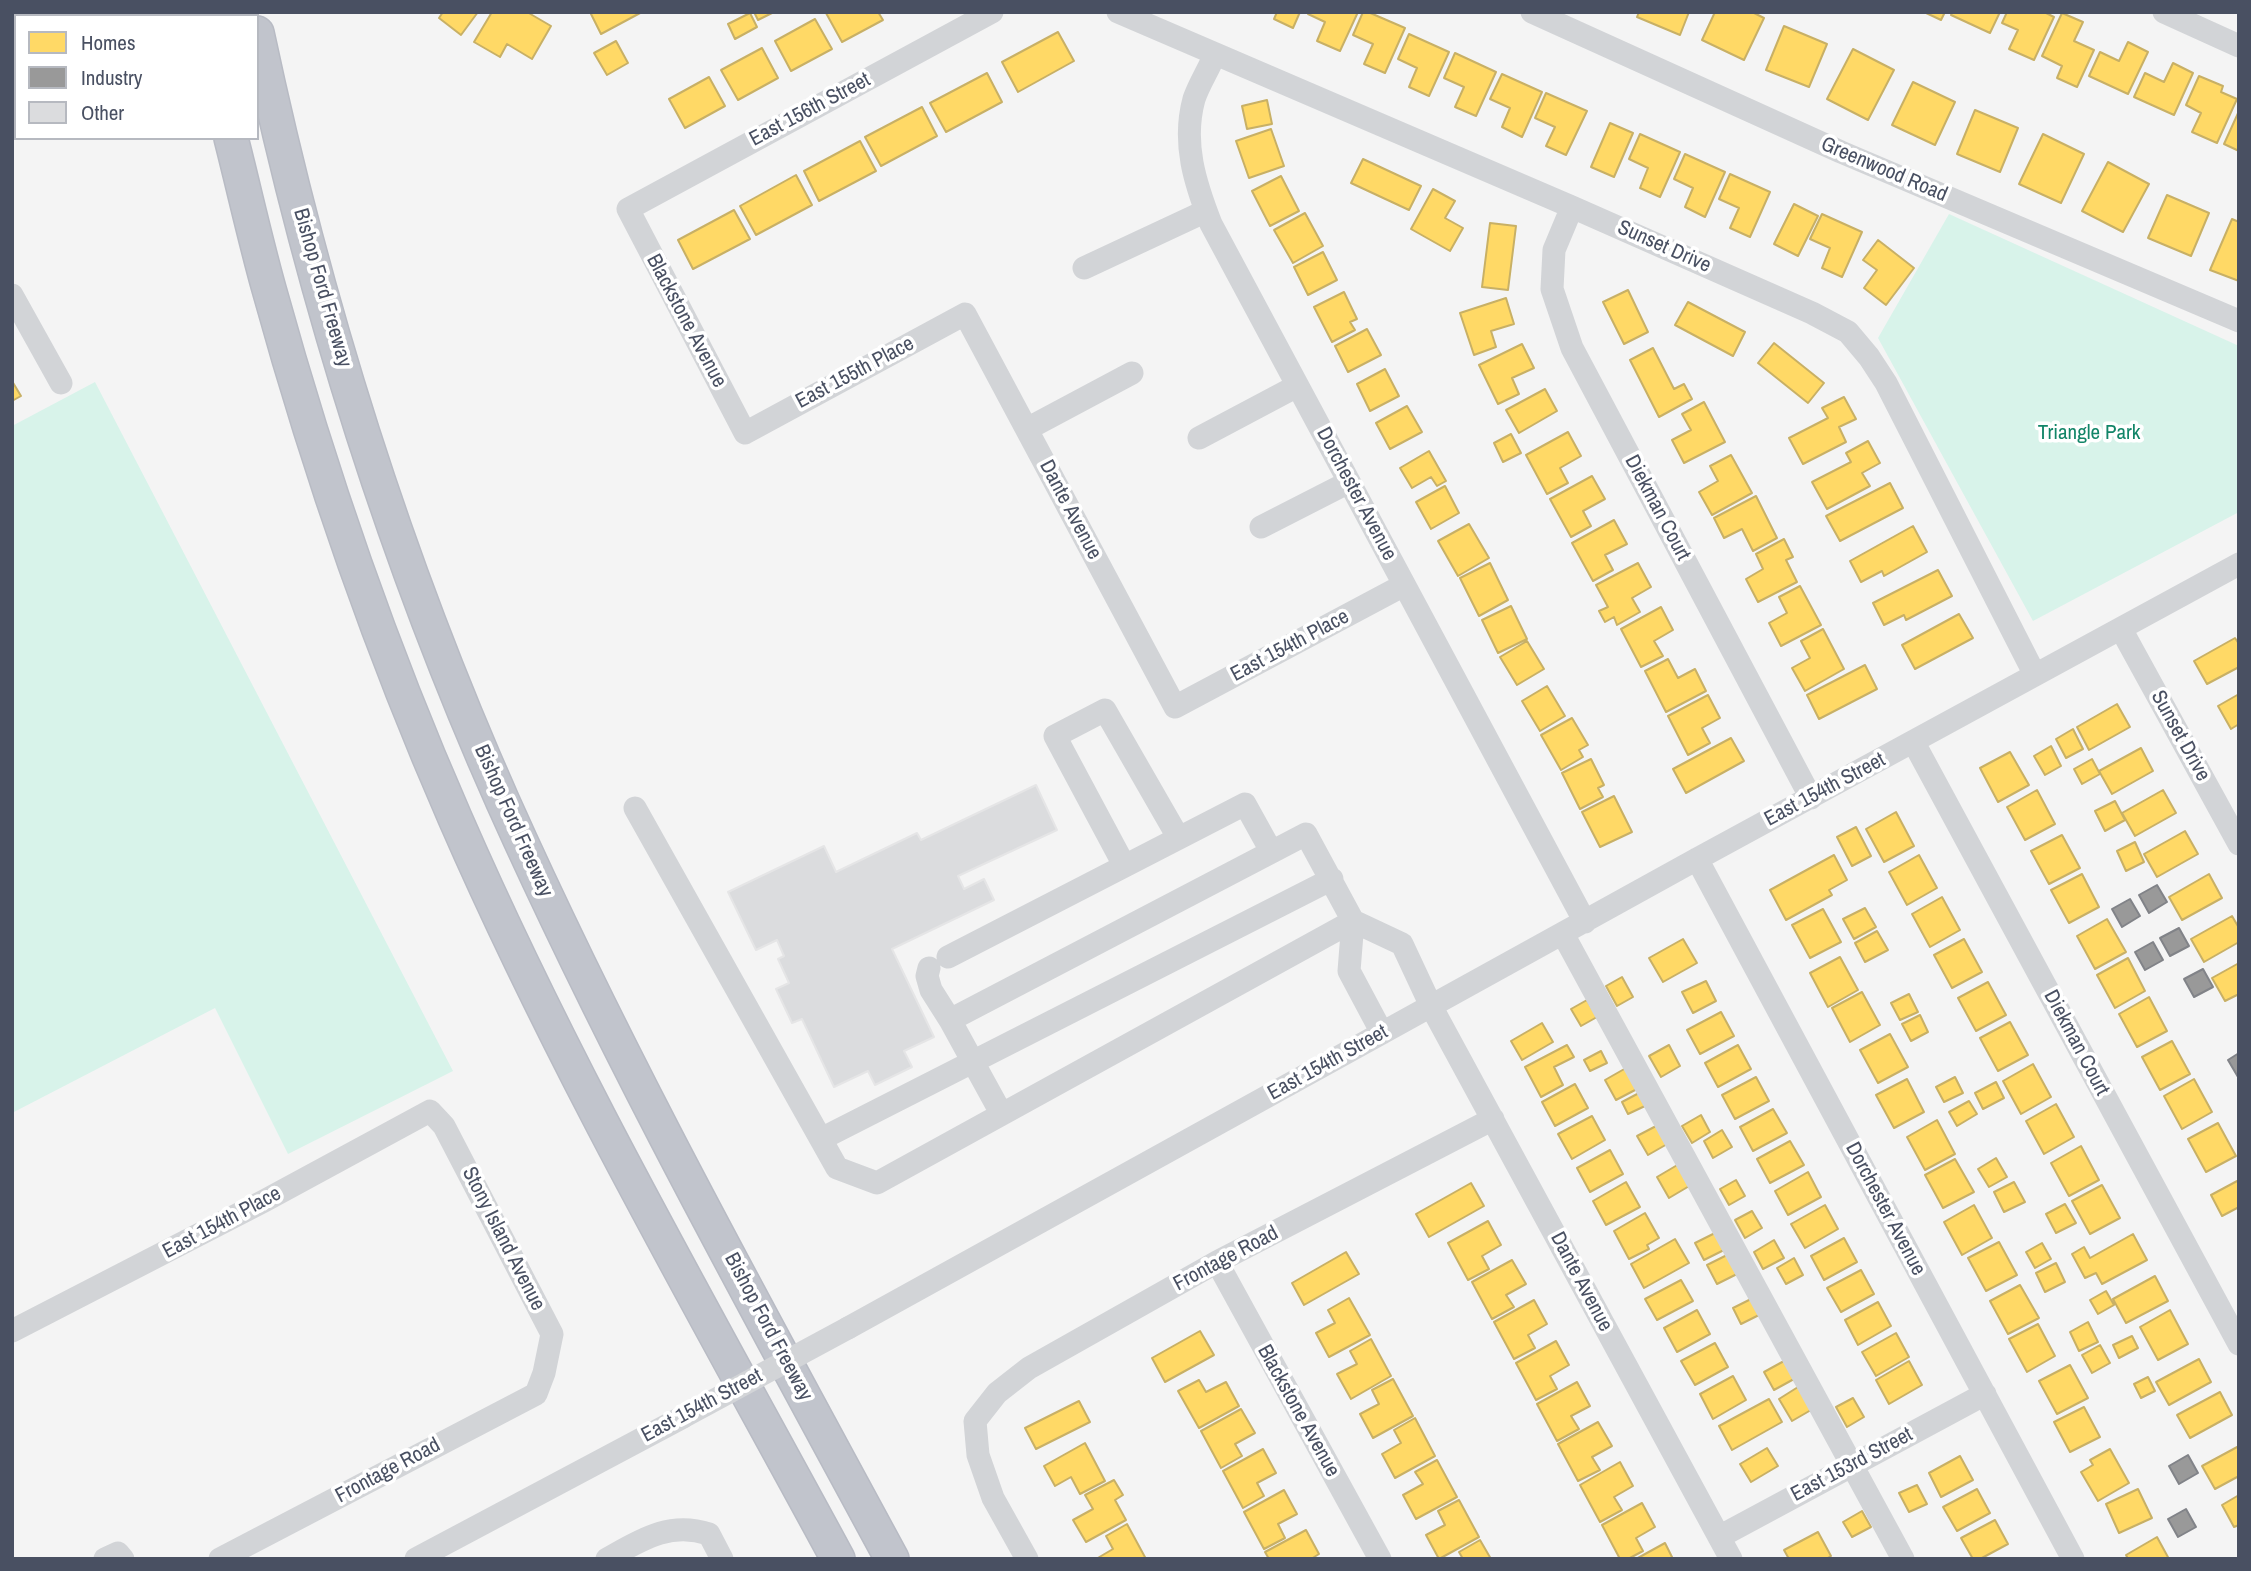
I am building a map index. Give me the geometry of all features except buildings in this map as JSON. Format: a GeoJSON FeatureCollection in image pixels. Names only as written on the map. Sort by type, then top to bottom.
{"type":"FeatureCollection","features":[{"type":"Feature","properties":{"kind":"highway","name":"Bishop Ford Freeway"},"geometry":{"type":"LineString","coordinates":[[259,42],[302,220],[360,423],[408,563],[501,799],[624,1058],[892,1559]]}},
{"type":"Feature","properties":{"kind":"highway"},"geometry":{"type":"LineString","coordinates":[[232,140],[269,289],[316,448],[359,577],[406,702],[455,818],[578,1078],[838,1559]]}},
{"type":"Feature","properties":{"kind":"street","name":"East 156th Street"},"geometry":{"type":"LineString","coordinates":[[628,209],[992,12]]}},
{"type":"Feature","properties":{"kind":"street","name":"Sunset Drive"},"geometry":{"type":"LineString","coordinates":[[1118,12],[1572,206],[1812,313],[1848,332],[1886,383],[2035,676]]}},
{"type":"Feature","properties":{"kind":"street","name":"Greenwood Road"},"geometry":{"type":"LineString","coordinates":[[1532,12],[1841,152],[2239,321]]}},
{"type":"Feature","properties":{"kind":"street"},"geometry":{"type":"LineString","coordinates":[[2164,12],[2239,46]]}},
{"type":"Feature","properties":{"kind":"street","name":"Dorchester Avenue"},"geometry":{"type":"LineString","coordinates":[[1215,54],[1194,99],[1189,156],[1206,211],[1585,922]]}},
{"type":"Feature","properties":{"kind":"street","name":"Diekman Court"},"geometry":{"type":"LineString","coordinates":[[1572,206],[1554,250],[1552,289],[1573,348],[1811,798]]}},
{"type":"Feature","properties":{"kind":"street","name":"Blackstone Avenue"},"geometry":{"type":"LineString","coordinates":[[628,209],[745,433]]}},
{"type":"Feature","properties":{"kind":"street"},"geometry":{"type":"LineString","coordinates":[[1084,268],[1206,211]]}},
{"type":"Feature","properties":{"kind":"street"},"geometry":{"type":"LineString","coordinates":[[12,295],[61,383]]}},
{"type":"Feature","properties":{"kind":"street","name":"East 155th Place"},"geometry":{"type":"LineString","coordinates":[[745,433],[965,314]]}},
{"type":"Feature","properties":{"kind":"street","name":"Dante Avenue"},"geometry":{"type":"LineString","coordinates":[[965,314],[1175,707]]}},
{"type":"Feature","properties":{"kind":"street"},"geometry":{"type":"LineString","coordinates":[[1027,429],[1132,373]]}},
{"type":"Feature","properties":{"kind":"street"},"geometry":{"type":"LineString","coordinates":[[1199,438],[1297,386]]}},
{"type":"Feature","properties":{"kind":"street"},"geometry":{"type":"LineString","coordinates":[[1261,527],[1349,482]]}},
{"type":"Feature","properties":{"kind":"street","name":"East 154th Street"},"geometry":{"type":"LineString","coordinates":[[416,1559],[848,1328],[1697,859],[2239,564]]}},
{"type":"Feature","properties":{"kind":"street","name":"East 154th Place"},"geometry":{"type":"LineString","coordinates":[[1175,707],[1404,585]]}},
{"type":"Feature","properties":{"kind":"street","name":"Sunset Drive"},"geometry":{"type":"LineString","coordinates":[[2122,629],[2239,844]]}},
{"type":"Feature","properties":{"kind":"street"},"geometry":{"type":"LineString","coordinates":[[1124,865],[1055,736],[1105,710],[1178,837]]}},
{"type":"Feature","properties":{"kind":"street","name":"Diekman Court"},"geometry":{"type":"LineString","coordinates":[[1914,743],[2239,1344]]}},
{"type":"Feature","properties":{"kind":"street"},"geometry":{"type":"LineString","coordinates":[[1001,1113],[974,1061],[931,990],[926,976],[939,962],[1245,804],[1271,851]]}},
{"type":"Feature","properties":{"kind":"street"},"geometry":{"type":"LineString","coordinates":[[635,808],[837,1168],[877,1183],[1353,921]]}},
{"type":"Feature","properties":{"kind":"street"},"geometry":{"type":"LineString","coordinates":[[950,1020],[1306,834],[1353,921],[1349,971],[1382,1033]]}},
{"type":"Feature","properties":{"kind":"street","name":"Dorchester Avenue"},"geometry":{"type":"LineString","coordinates":[[1697,859],[2073,1559]]}},
{"type":"Feature","properties":{"kind":"street"},"geometry":{"type":"LineString","coordinates":[[821,1139],[1332,879]]}},
{"type":"Feature","properties":{"kind":"street","name":"Dante Avenue"},"geometry":{"type":"LineString","coordinates":[[1353,921],[1402,944],[1431,1006],[1731,1559]]}},
{"type":"Feature","properties":{"kind":"street"},"geometry":{"type":"LineString","coordinates":[[1563,934],[1903,1559]]}},
{"type":"Feature","properties":{"kind":"street","name":"East 154th Place"},"geometry":{"type":"LineString","coordinates":[[12,1331],[264,1201],[430,1111]]}},
{"type":"Feature","properties":{"kind":"street","name":"Stony Island Avenue"},"geometry":{"type":"LineString","coordinates":[[430,1111],[444,1126],[552,1334],[544,1373]]}},
{"type":"Feature","properties":{"kind":"street","name":"Frontage Road"},"geometry":{"type":"LineString","coordinates":[[1027,1559],[993,1498],[978,1455],[975,1421],[997,1393],[1029,1368],[1217,1262],[1493,1119]]}},
{"type":"Feature","properties":{"kind":"street","name":"Blackstone Avenue"},"geometry":{"type":"LineString","coordinates":[[1217,1262],[1380,1559]]}},
{"type":"Feature","properties":{"kind":"street","name":"Frontage Road"},"geometry":{"type":"LineString","coordinates":[[220,1559],[536,1394],[544,1373]]}},
{"type":"Feature","properties":{"kind":"street","name":"East 153rd Street"},"geometry":{"type":"LineString","coordinates":[[1719,1537],[1985,1394]]}},
{"type":"Feature","properties":{"kind":"street"},"geometry":{"type":"LineString","coordinates":[[607,1559],[652,1535],[690,1528],[709,1534],[722,1559]]}},
{"type":"Feature","properties":{"kind":"street"},"geometry":{"type":"LineString","coordinates":[[105,1559],[118,1553],[123,1559]]}},
{"type":"Feature","properties":{"kind":"green space","name":"Triangle Park"},"geometry":{"type":"Polygon","coordinates":[[[1949,214],[2239,346],[2239,512],[2033,621],[1878,338],[1949,214]]]}},
{"type":"Feature","properties":{"kind":"green space"},"geometry":{"type":"Polygon","coordinates":[[[95,382],[453,1071],[288,1154],[215,1008],[12,1113],[12,426],[95,382]]]}}]}
